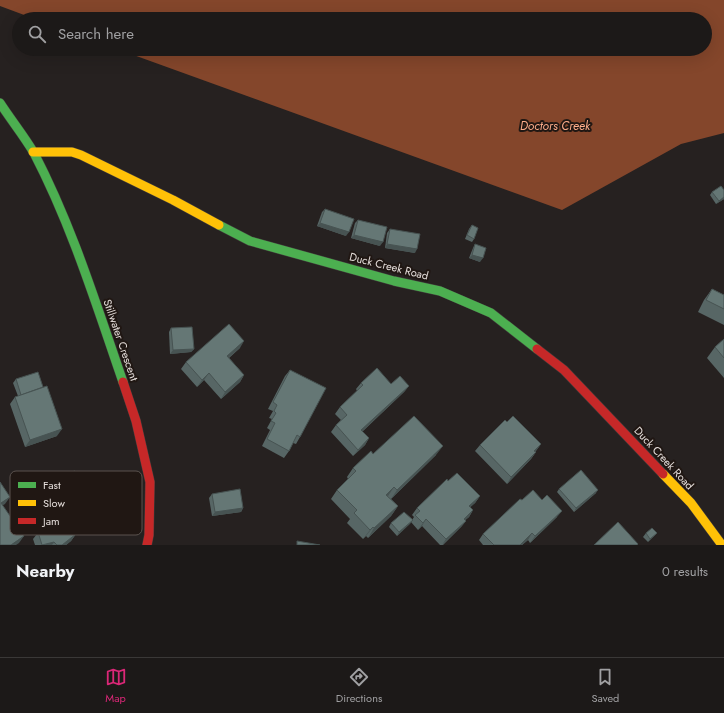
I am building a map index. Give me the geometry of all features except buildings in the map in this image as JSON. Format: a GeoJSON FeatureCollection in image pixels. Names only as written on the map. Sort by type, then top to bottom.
{"type":"FeatureCollection","features":[{"type":"Feature","properties":{"kind":"street"},"geometry":{"type":"LineString","coordinates":[[0,103],[33,152]]}},
{"type":"Feature","properties":{"kind":"street","name":"Stillwater Crescent"},"geometry":{"type":"LineString","coordinates":[[33,152],[60,205],[74,240],[136,421],[150,482],[149,535],[147,545]]}},
{"type":"Feature","properties":{"kind":"street","name":"Duck Creek Road"},"geometry":{"type":"LineString","coordinates":[[33,152],[72,152],[81,155],[250,241],[394,281],[440,291],[491,312],[564,370],[691,503],[722,545]]}},
{"type":"Feature","properties":{"kind":"water","name":"Doctors Creek"},"geometry":{"type":"Polygon","coordinates":[[[0,0],[724,0],[724,133],[681,144],[562,210],[136,56],[712,56],[712,12],[16,12],[0,6],[0,0]]]}},
{"type":"Feature","properties":{"kind":"traffic: fast"},"geometry":{"type":"LineString","coordinates":[[0,103],[26,140],[48,181],[83,266],[123,382]]}},
{"type":"Feature","properties":{"kind":"traffic: fast"},"geometry":{"type":"LineString","coordinates":[[219,225],[250,241],[394,281],[440,291],[491,313],[537,349]]}},
{"type":"Feature","properties":{"kind":"traffic: slow"},"geometry":{"type":"LineString","coordinates":[[33,152],[72,152],[81,155],[173,200],[219,225]]}},
{"type":"Feature","properties":{"kind":"traffic: slow"},"geometry":{"type":"LineString","coordinates":[[663,474],[691,503],[722,545]]}},
{"type":"Feature","properties":{"kind":"traffic: jam"},"geometry":{"type":"LineString","coordinates":[[537,349],[564,370],[663,474]]}},
{"type":"Feature","properties":{"kind":"traffic: jam"},"geometry":{"type":"LineString","coordinates":[[123,382],[136,421],[150,482],[149,535],[147,545]]}}]}
